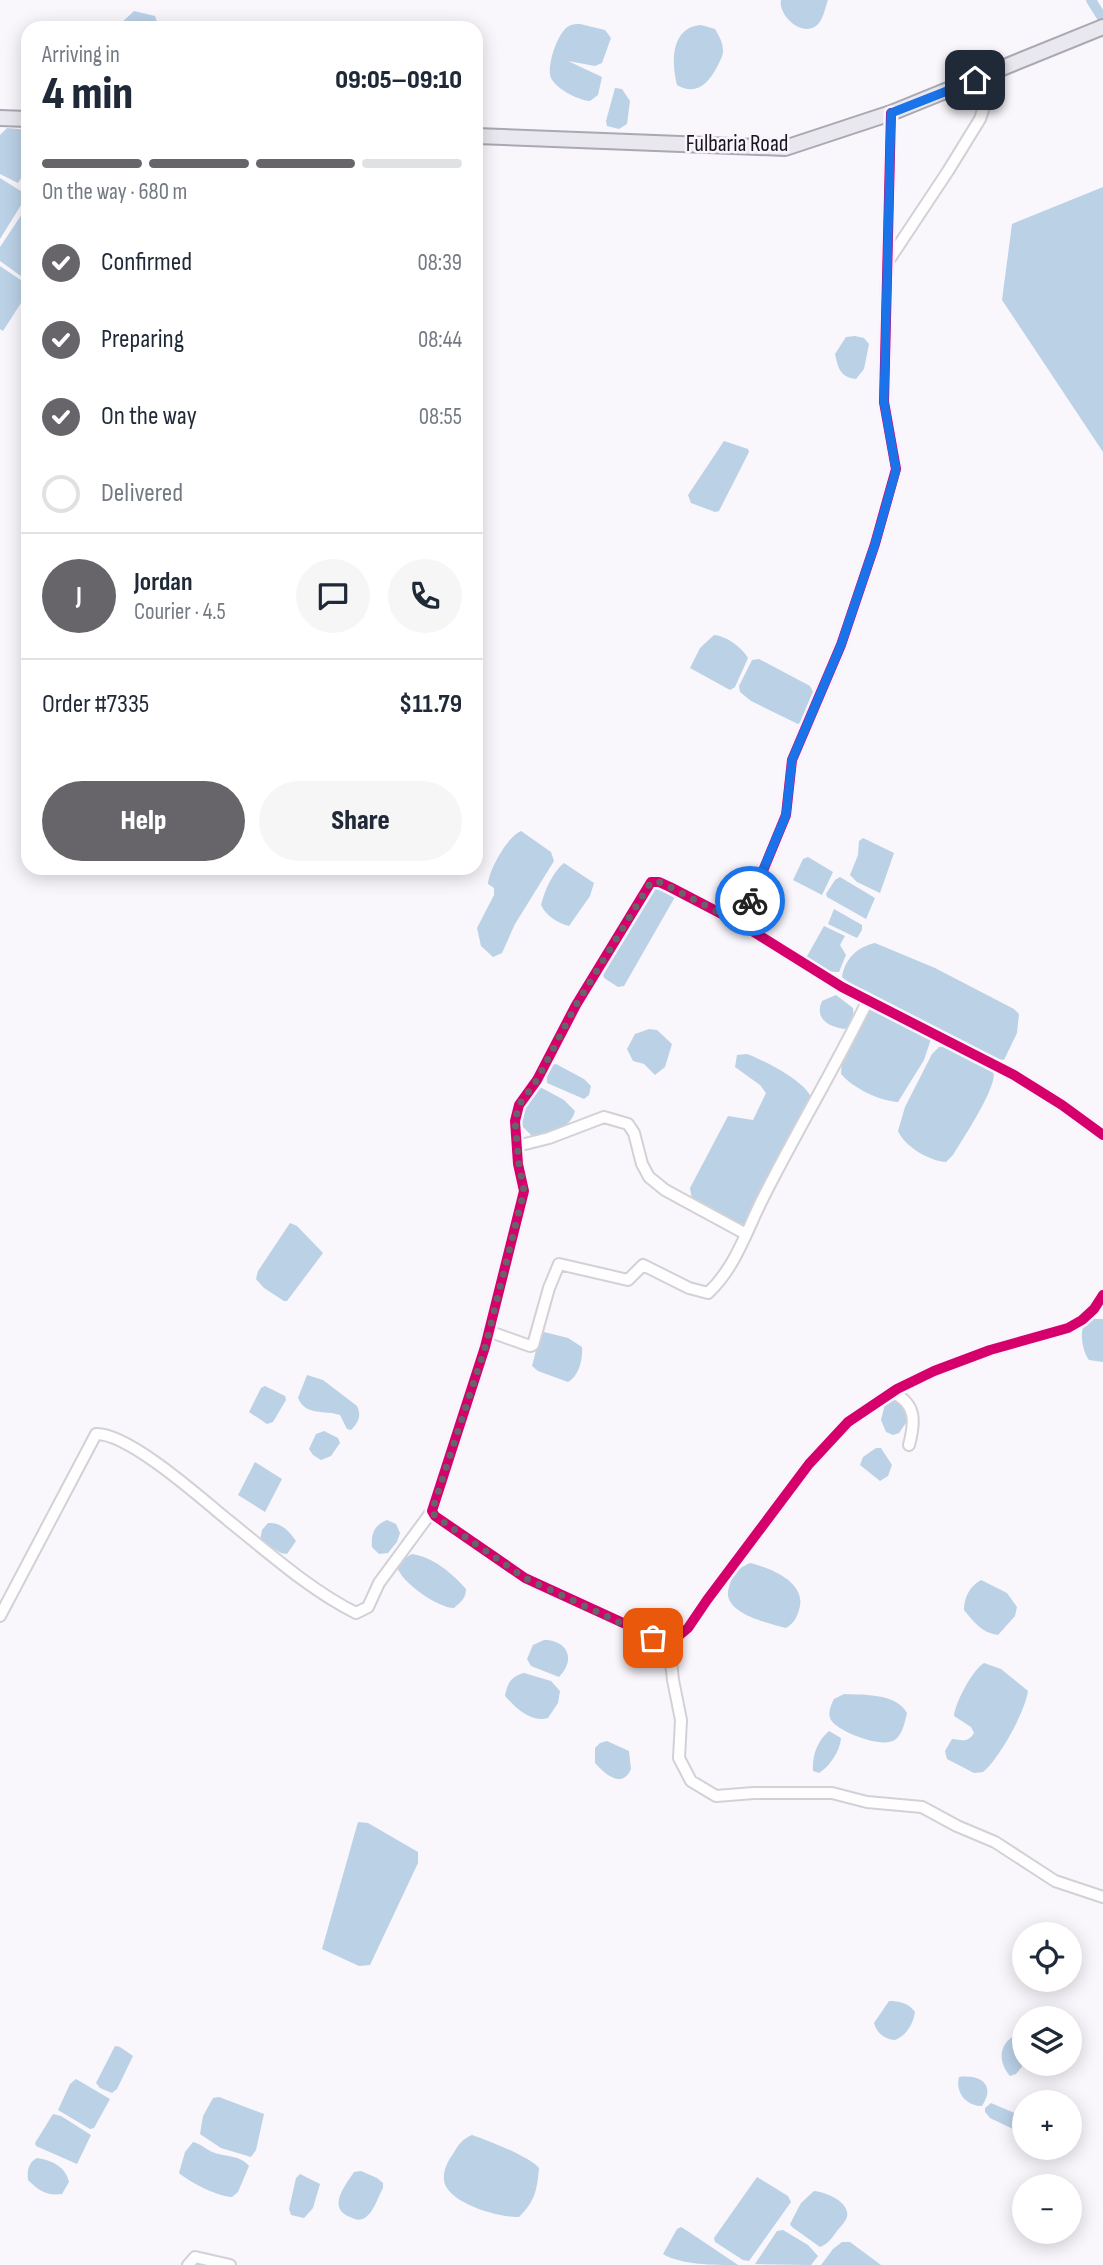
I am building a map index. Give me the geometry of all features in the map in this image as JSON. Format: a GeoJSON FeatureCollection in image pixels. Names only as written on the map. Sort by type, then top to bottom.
{"type":"FeatureCollection","features":[{"type":"Feature","properties":{"kind":"main road","name":"Fulbaria Road"},"geometry":{"type":"LineString","coordinates":[[483,136],[785,148],[891,113],[1103,27]]}},
{"type":"Feature","properties":{"kind":"main road"},"geometry":{"type":"LineString","coordinates":[[0,118],[21,119]]}},
{"type":"Feature","properties":{"kind":"street"},"geometry":{"type":"LineString","coordinates":[[889,260],[975,126],[996,71]]}},
{"type":"Feature","properties":{"kind":"street"},"geometry":{"type":"LineString","coordinates":[[741,924],[786,815],[792,760],[841,645],[875,544],[896,470],[884,402],[891,113]]}},
{"type":"Feature","properties":{"kind":"street"},"geometry":{"type":"LineString","coordinates":[[0,1616],[96,1434],[104,1433],[121,1440],[162,1468],[338,1604],[356,1613],[368,1607],[379,1583],[432,1511],[488,1331],[524,1191],[515,1121],[519,1105],[537,1080],[576,1005],[651,882],[670,887],[741,924],[842,987],[1014,1076],[1062,1105],[1103,1135]]}},
{"type":"Feature","properties":{"kind":"street"},"geometry":{"type":"LineString","coordinates":[[488,1331],[533,1345],[549,1287],[559,1264],[628,1280],[643,1265],[689,1289],[708,1293],[731,1266],[762,1200],[836,1066],[868,1000]]}},
{"type":"Feature","properties":{"kind":"street"},"geometry":{"type":"LineString","coordinates":[[517,1146],[549,1138],[604,1117],[628,1124],[634,1133],[642,1164],[649,1177],[665,1190],[746,1234]]}},
{"type":"Feature","properties":{"kind":"street"},"geometry":{"type":"LineString","coordinates":[[669,1644],[688,1628],[809,1464],[848,1422],[892,1392],[962,1359],[1068,1328],[1094,1309],[1103,1295]]}},
{"type":"Feature","properties":{"kind":"street"},"geometry":{"type":"LineString","coordinates":[[892,1392],[906,1401],[914,1414],[909,1445]]}},
{"type":"Feature","properties":{"kind":"street"},"geometry":{"type":"LineString","coordinates":[[432,1511],[435,1516],[525,1578],[669,1644]]}},
{"type":"Feature","properties":{"kind":"street"},"geometry":{"type":"LineString","coordinates":[[669,1644],[681,1720],[679,1758],[691,1781],[716,1796],[832,1793],[867,1802],[922,1807],[995,1842],[1055,1881],[1103,1897]]}},
{"type":"Feature","properties":{"kind":"street"},"geometry":{"type":"LineString","coordinates":[[188,2265],[195,2257],[230,2265]]}},
{"type":"Feature","properties":{"kind":"water"},"geometry":{"type":"Polygon","coordinates":[[[781,0],[828,0],[818,24],[804,29],[787,18],[781,0]]]}},
{"type":"Feature","properties":{"kind":"water"},"geometry":{"type":"Polygon","coordinates":[[[134,11],[155,16],[157,21],[123,21],[134,11]]]}},
{"type":"Feature","properties":{"kind":"water"},"geometry":{"type":"Polygon","coordinates":[[[580,24],[605,30],[611,38],[602,63],[595,66],[568,61],[602,77],[598,95],[590,101],[562,90],[550,73],[552,58],[561,35],[569,26],[580,24]]]}},
{"type":"Feature","properties":{"kind":"water"},"geometry":{"type":"Polygon","coordinates":[[[701,25],[715,29],[722,42],[722,55],[705,83],[696,89],[684,88],[677,85],[675,76],[676,47],[684,32],[701,25]]]}},
{"type":"Feature","properties":{"kind":"water"},"geometry":{"type":"Polygon","coordinates":[[[615,88],[622,89],[630,101],[627,124],[619,129],[607,126],[606,121],[615,88]]]}},
{"type":"Feature","properties":{"kind":"water"},"geometry":{"type":"Polygon","coordinates":[[[7,128],[21,129],[21,178],[18,183],[0,174],[0,135],[7,128]]]}},
{"type":"Feature","properties":{"kind":"water"},"geometry":{"type":"Polygon","coordinates":[[[0,178],[21,191],[21,205],[0,239],[0,178]]]}},
{"type":"Feature","properties":{"kind":"water"},"geometry":{"type":"Polygon","coordinates":[[[1103,187],[1103,452],[1002,300],[1012,224],[1103,187]]]}},
{"type":"Feature","properties":{"kind":"water"},"geometry":{"type":"Polygon","coordinates":[[[21,216],[21,276],[0,261],[0,247],[21,216]]]}},
{"type":"Feature","properties":{"kind":"water"},"geometry":{"type":"Polygon","coordinates":[[[0,266],[21,280],[21,303],[3,331],[0,329],[0,266]]]}},
{"type":"Feature","properties":{"kind":"water"},"geometry":{"type":"Polygon","coordinates":[[[846,337],[864,338],[869,344],[864,369],[856,379],[841,371],[835,354],[846,337]]]}},
{"type":"Feature","properties":{"kind":"water"},"geometry":{"type":"Polygon","coordinates":[[[724,441],[748,449],[749,452],[719,511],[715,512],[691,503],[688,495],[724,441]]]}},
{"type":"Feature","properties":{"kind":"water"},"geometry":{"type":"Polygon","coordinates":[[[714,635],[733,643],[748,658],[735,687],[730,690],[690,668],[700,648],[714,635]]]}},
{"type":"Feature","properties":{"kind":"water"},"geometry":{"type":"Polygon","coordinates":[[[759,659],[810,686],[814,694],[798,724],[751,701],[740,692],[739,686],[752,660],[759,659]]]}},
{"type":"Feature","properties":{"kind":"water"},"geometry":{"type":"Polygon","coordinates":[[[521,831],[551,852],[554,861],[515,924],[502,953],[493,957],[481,946],[477,928],[494,895],[494,888],[488,884],[495,863],[510,840],[521,831]]]}},
{"type":"Feature","properties":{"kind":"water"},"geometry":{"type":"Polygon","coordinates":[[[863,838],[894,853],[880,893],[857,882],[850,875],[858,855],[859,841],[863,838]]]}},
{"type":"Feature","properties":{"kind":"water"},"geometry":{"type":"Polygon","coordinates":[[[808,857],[833,872],[822,895],[793,880],[803,859],[808,857]]]}},
{"type":"Feature","properties":{"kind":"water"},"geometry":{"type":"Polygon","coordinates":[[[564,863],[594,883],[590,896],[569,926],[553,918],[541,905],[550,882],[564,863]]]}},
{"type":"Feature","properties":{"kind":"water"},"geometry":{"type":"Polygon","coordinates":[[[840,877],[875,898],[866,919],[827,897],[826,894],[835,880],[840,877]]]}},
{"type":"Feature","properties":{"kind":"water"},"geometry":{"type":"Polygon","coordinates":[[[657,886],[675,897],[624,986],[618,987],[604,978],[602,969],[657,886]]]}},
{"type":"Feature","properties":{"kind":"water"},"geometry":{"type":"Polygon","coordinates":[[[834,909],[862,925],[857,938],[828,924],[834,909]]]}},
{"type":"Feature","properties":{"kind":"water"},"geometry":{"type":"Polygon","coordinates":[[[824,926],[845,936],[840,945],[846,955],[839,972],[822,968],[806,958],[824,926]]]}},
{"type":"Feature","properties":{"kind":"water"},"geometry":{"type":"Polygon","coordinates":[[[875,943],[935,968],[1014,1009],[1019,1014],[1017,1033],[1004,1060],[991,1058],[853,986],[842,977],[853,954],[875,943]]]}},
{"type":"Feature","properties":{"kind":"water"},"geometry":{"type":"Polygon","coordinates":[[[836,995],[853,1008],[854,1019],[845,1029],[824,1021],[820,1013],[822,1001],[836,995]]]}},
{"type":"Feature","properties":{"kind":"water"},"geometry":{"type":"Polygon","coordinates":[[[871,1010],[881,1011],[931,1039],[924,1060],[898,1102],[867,1093],[841,1074],[842,1059],[871,1010]]]}},
{"type":"Feature","properties":{"kind":"water"},"geometry":{"type":"Polygon","coordinates":[[[649,1029],[657,1030],[672,1044],[665,1067],[655,1075],[644,1064],[633,1061],[627,1049],[635,1034],[649,1029]]]}},
{"type":"Feature","properties":{"kind":"water"},"geometry":{"type":"Polygon","coordinates":[[[939,1047],[957,1050],[985,1064],[993,1071],[994,1078],[979,1113],[946,1162],[919,1152],[901,1137],[898,1131],[905,1107],[932,1054],[939,1047]]]}},
{"type":"Feature","properties":{"kind":"water"},"geometry":{"type":"Polygon","coordinates":[[[747,1054],[794,1079],[809,1093],[812,1100],[747,1225],[741,1228],[692,1200],[690,1188],[728,1116],[753,1120],[766,1093],[760,1085],[735,1067],[737,1055],[747,1054]]]}},
{"type":"Feature","properties":{"kind":"water"},"geometry":{"type":"Polygon","coordinates":[[[556,1064],[584,1079],[591,1086],[589,1095],[584,1099],[547,1083],[548,1071],[556,1064]]]}},
{"type":"Feature","properties":{"kind":"water"},"geometry":{"type":"Polygon","coordinates":[[[540,1087],[564,1100],[575,1111],[564,1127],[533,1137],[520,1124],[521,1114],[540,1087]]]}},
{"type":"Feature","properties":{"kind":"water"},"geometry":{"type":"Polygon","coordinates":[[[290,1223],[297,1226],[323,1253],[287,1301],[284,1301],[264,1288],[256,1279],[258,1271],[290,1223]]]}},
{"type":"Feature","properties":{"kind":"water"},"geometry":{"type":"Polygon","coordinates":[[[1103,1319],[1103,1362],[1089,1360],[1082,1341],[1082,1330],[1086,1322],[1103,1319]]]}},
{"type":"Feature","properties":{"kind":"water"},"geometry":{"type":"Polygon","coordinates":[[[544,1332],[568,1338],[582,1347],[580,1367],[568,1382],[538,1371],[532,1366],[540,1335],[544,1332]]]}},
{"type":"Feature","properties":{"kind":"water"},"geometry":{"type":"Polygon","coordinates":[[[307,1375],[323,1380],[357,1406],[358,1419],[351,1430],[347,1429],[340,1415],[310,1410],[301,1404],[298,1398],[307,1375]]]}},
{"type":"Feature","properties":{"kind":"water"},"geometry":{"type":"Polygon","coordinates":[[[265,1386],[285,1396],[286,1400],[273,1422],[267,1424],[249,1412],[261,1388],[265,1386]]]}},
{"type":"Feature","properties":{"kind":"water"},"geometry":{"type":"Polygon","coordinates":[[[890,1400],[898,1400],[906,1406],[908,1420],[899,1433],[893,1435],[886,1432],[881,1420],[885,1404],[890,1400]]]}},
{"type":"Feature","properties":{"kind":"water"},"geometry":{"type":"Polygon","coordinates":[[[324,1431],[338,1438],[340,1443],[331,1456],[321,1460],[309,1449],[316,1434],[324,1431]]]}},
{"type":"Feature","properties":{"kind":"water"},"geometry":{"type":"Polygon","coordinates":[[[876,1448],[881,1448],[892,1465],[888,1476],[880,1481],[860,1465],[863,1457],[876,1448]]]}},
{"type":"Feature","properties":{"kind":"water"},"geometry":{"type":"Polygon","coordinates":[[[255,1462],[282,1479],[265,1512],[238,1495],[255,1462]]]}},
{"type":"Feature","properties":{"kind":"water"},"geometry":{"type":"Polygon","coordinates":[[[387,1520],[396,1524],[400,1533],[388,1553],[379,1554],[372,1547],[373,1534],[379,1524],[387,1520]]]}},
{"type":"Feature","properties":{"kind":"water"},"geometry":{"type":"Polygon","coordinates":[[[268,1523],[284,1528],[296,1541],[287,1554],[260,1540],[262,1530],[268,1523]]]}},
{"type":"Feature","properties":{"kind":"water"},"geometry":{"type":"Polygon","coordinates":[[[412,1554],[427,1558],[455,1577],[466,1589],[461,1602],[454,1608],[447,1607],[413,1587],[397,1567],[401,1560],[412,1554]]]}},
{"type":"Feature","properties":{"kind":"water"},"geometry":{"type":"Polygon","coordinates":[[[750,1563],[786,1578],[798,1592],[799,1610],[794,1621],[786,1628],[747,1615],[732,1604],[728,1596],[732,1578],[750,1563]]]}},
{"type":"Feature","properties":{"kind":"water"},"geometry":{"type":"Polygon","coordinates":[[[981,1580],[1007,1593],[1017,1607],[1015,1616],[998,1635],[983,1629],[964,1610],[968,1592],[981,1580]]]}},
{"type":"Feature","properties":{"kind":"water"},"geometry":{"type":"Polygon","coordinates":[[[544,1640],[559,1643],[567,1652],[567,1664],[559,1677],[531,1666],[527,1659],[533,1645],[544,1640]]]}},
{"type":"Feature","properties":{"kind":"water"},"geometry":{"type":"Polygon","coordinates":[[[984,1663],[1001,1669],[1028,1691],[1017,1722],[1003,1746],[983,1772],[974,1773],[947,1759],[945,1751],[952,1739],[967,1740],[974,1733],[971,1727],[954,1716],[965,1687],[984,1663]]]}},
{"type":"Feature","properties":{"kind":"water"},"geometry":{"type":"Polygon","coordinates":[[[524,1673],[551,1681],[560,1691],[558,1703],[548,1718],[530,1716],[519,1710],[505,1696],[510,1681],[524,1673]]]}},
{"type":"Feature","properties":{"kind":"water"},"geometry":{"type":"Polygon","coordinates":[[[844,1694],[879,1696],[902,1706],[907,1713],[896,1739],[890,1742],[872,1741],[835,1725],[830,1717],[830,1709],[834,1699],[844,1694]]]}},
{"type":"Feature","properties":{"kind":"water"},"geometry":{"type":"Polygon","coordinates":[[[829,1731],[841,1738],[839,1748],[834,1758],[819,1773],[813,1771],[814,1754],[821,1739],[829,1731]]]}},
{"type":"Feature","properties":{"kind":"water"},"geometry":{"type":"Polygon","coordinates":[[[607,1741],[629,1751],[631,1769],[623,1778],[614,1778],[595,1763],[595,1748],[607,1741]]]}},
{"type":"Feature","properties":{"kind":"water"},"geometry":{"type":"Polygon","coordinates":[[[358,1822],[368,1823],[418,1852],[418,1863],[370,1965],[359,1966],[322,1949],[358,1822]]]}},
{"type":"Feature","properties":{"kind":"water"},"geometry":{"type":"Polygon","coordinates":[[[889,2001],[903,2003],[915,2012],[909,2029],[895,2040],[882,2035],[874,2023],[889,2001]]]}},
{"type":"Feature","properties":{"kind":"water"},"geometry":{"type":"Polygon","coordinates":[[[1011,2038],[1010,2076],[1003,2064],[1002,2053],[1006,2042],[1011,2038]]]}},
{"type":"Feature","properties":{"kind":"water"},"geometry":{"type":"Polygon","coordinates":[[[115,2046],[133,2056],[117,2089],[112,2093],[100,2088],[96,2083],[115,2046]]]}},
{"type":"Feature","properties":{"kind":"water"},"geometry":{"type":"Polygon","coordinates":[[[959,2077],[974,2077],[984,2082],[987,2092],[982,2106],[963,2098],[958,2083],[959,2077]]]}},
{"type":"Feature","properties":{"kind":"water"},"geometry":{"type":"Polygon","coordinates":[[[76,2079],[110,2099],[94,2128],[90,2129],[58,2110],[70,2084],[76,2079]]]}},
{"type":"Feature","properties":{"kind":"water"},"geometry":{"type":"Polygon","coordinates":[[[219,2097],[264,2114],[256,2150],[251,2157],[221,2148],[200,2134],[203,2116],[213,2098],[219,2097]]]}},
{"type":"Feature","properties":{"kind":"water"},"geometry":{"type":"Polygon","coordinates":[[[991,2103],[1012,2112],[1012,2129],[990,2118],[985,2108],[991,2103]]]}},
{"type":"Feature","properties":{"kind":"water"},"geometry":{"type":"Polygon","coordinates":[[[53,2114],[61,2116],[91,2135],[77,2164],[36,2146],[35,2143],[53,2114]]]}},
{"type":"Feature","properties":{"kind":"water"},"geometry":{"type":"Polygon","coordinates":[[[472,2135],[518,2154],[539,2168],[534,2195],[519,2217],[475,2208],[454,2196],[447,2188],[444,2180],[445,2169],[461,2143],[472,2135]]]}},
{"type":"Feature","properties":{"kind":"water"},"geometry":{"type":"Polygon","coordinates":[[[193,2142],[215,2153],[237,2158],[249,2166],[238,2192],[232,2197],[204,2188],[179,2173],[185,2152],[193,2142]]]}},
{"type":"Feature","properties":{"kind":"water"},"geometry":{"type":"Polygon","coordinates":[[[37,2158],[48,2160],[65,2172],[69,2182],[62,2194],[44,2192],[28,2180],[29,2168],[37,2158]]]}},
{"type":"Feature","properties":{"kind":"water"},"geometry":{"type":"Polygon","coordinates":[[[361,2171],[377,2178],[383,2183],[383,2188],[369,2214],[358,2220],[343,2213],[339,2203],[342,2190],[354,2172],[361,2171]]]}},
{"type":"Feature","properties":{"kind":"water"},"geometry":{"type":"Polygon","coordinates":[[[300,2174],[320,2184],[313,2208],[304,2218],[291,2215],[289,2209],[296,2178],[300,2174]]]}},
{"type":"Feature","properties":{"kind":"water"},"geometry":{"type":"Polygon","coordinates":[[[757,2177],[788,2196],[791,2202],[749,2261],[715,2242],[714,2238],[757,2177]]]}},
{"type":"Feature","properties":{"kind":"water"},"geometry":{"type":"Polygon","coordinates":[[[814,2191],[839,2200],[847,2215],[832,2238],[820,2247],[790,2224],[801,2203],[814,2191]]]}},
{"type":"Feature","properties":{"kind":"water"},"geometry":{"type":"Polygon","coordinates":[[[681,2227],[738,2265],[688,2262],[663,2254],[677,2229],[681,2227]]]}},
{"type":"Feature","properties":{"kind":"water"},"geometry":{"type":"Polygon","coordinates":[[[783,2230],[808,2245],[818,2256],[811,2265],[755,2264],[777,2231],[783,2230]]]}},
{"type":"Feature","properties":{"kind":"water"},"geometry":{"type":"Polygon","coordinates":[[[842,2242],[850,2242],[881,2265],[821,2265],[842,2242]]]}},
{"type":"Feature","properties":{"kind":"waterway"},"geometry":{"type":"LineString","coordinates":[[1091,0],[1103,19]]}},
{"type":"Feature","properties":{"kind":"cycle path"},"geometry":{"type":"LineString","coordinates":[[891,113],[884,402],[896,469],[875,544],[841,645],[792,760],[786,815],[741,924],[842,987],[1014,1075],[1103,1135]]}},
{"type":"Feature","properties":{"kind":"cycle path"},"geometry":{"type":"LineString","coordinates":[[741,924],[670,887],[651,882],[576,1005],[537,1080],[519,1105],[515,1121],[518,1164],[524,1191],[485,1347],[432,1511],[435,1516],[525,1578],[669,1644],[688,1628],[809,1464],[848,1422],[897,1389],[934,1371],[990,1350],[1068,1328],[1094,1309],[1103,1295]]}},
{"type":"Feature","properties":{"kind":"way so far"},"geometry":{"type":"LineString","coordinates":[[653,1638],[525,1578],[435,1516],[432,1511],[485,1348],[524,1191],[515,1121],[519,1105],[537,1080],[576,1005],[651,882],[670,887],[741,924],[750,901]]}},
{"type":"Feature","properties":{"kind":"route"},"geometry":{"type":"LineString","coordinates":[[750,901],[786,815],[792,760],[841,645],[875,544],[896,470],[884,402],[891,113],[975,80]]}}]}
